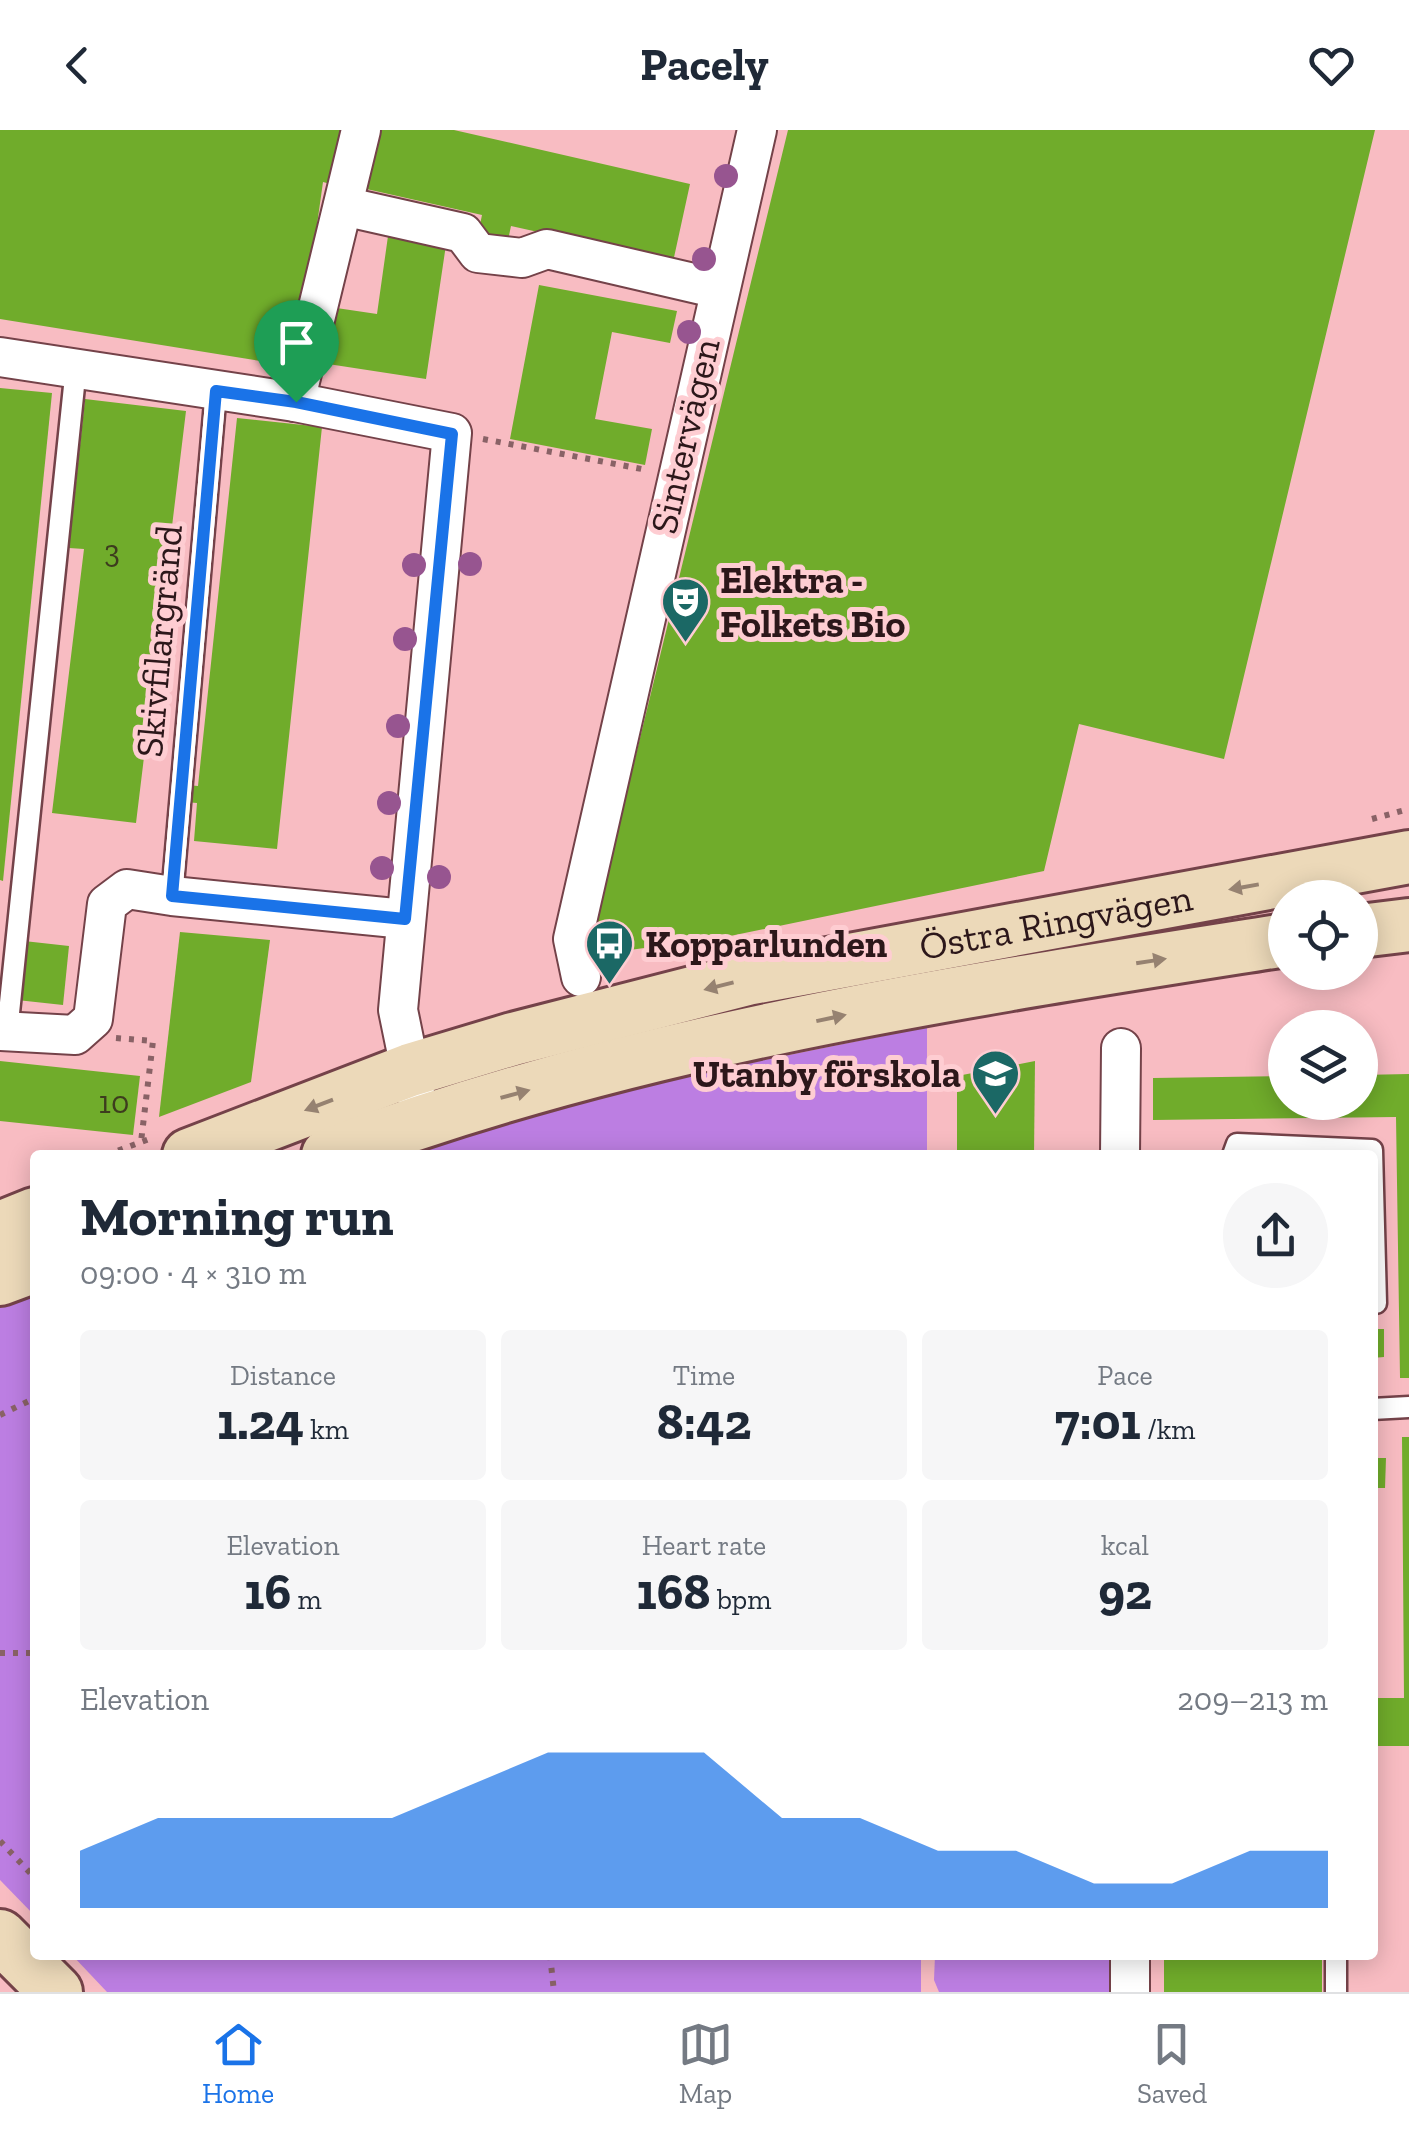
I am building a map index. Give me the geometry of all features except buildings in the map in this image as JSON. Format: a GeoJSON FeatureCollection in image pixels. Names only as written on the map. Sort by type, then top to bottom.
{"type":"FeatureCollection","features":[{"type":"Feature","properties":{"kind":"main road","name":"Östra Ringvägen"},"geometry":{"type":"LineString","coordinates":[[335,1150],[415,1095],[513,1039],[746,979],[1406,825]]}},
{"type":"Feature","properties":{"kind":"main road"},"geometry":{"type":"LineString","coordinates":[[1378,929],[1409,925]]}},
{"type":"Feature","properties":{"kind":"main road","name":"Östra Ringvägen"},"geometry":{"type":"LineString","coordinates":[[165,1148],[415,1095],[681,1049],[956,992],[1268,943]]}},
{"type":"Feature","properties":{"kind":"main road"},"geometry":{"type":"LineString","coordinates":[[0,1228],[30,1216]]}},
{"type":"Feature","properties":{"kind":"main road"},"geometry":{"type":"LineString","coordinates":[[0,1279],[30,1268]]}},
{"type":"Feature","properties":{"kind":"main road"},"geometry":{"type":"LineString","coordinates":[[0,1936],[56,1992]]}},
{"type":"Feature","properties":{"kind":"street"},"geometry":{"type":"LineString","coordinates":[[294,402],[361,130]]}},
{"type":"Feature","properties":{"kind":"street","name":"Sintervägen"},"geometry":{"type":"LineString","coordinates":[[582,977],[573,939],[757,130]]}},
{"type":"Feature","properties":{"kind":"street"},"geometry":{"type":"LineString","coordinates":[[343,206],[463,233],[478,253],[522,258],[548,248],[718,288]]}},
{"type":"Feature","properties":{"kind":"street"},"geometry":{"type":"LineString","coordinates":[[0,357],[294,402],[452,434],[398,1010],[415,1095]]}},
{"type":"Feature","properties":{"kind":"street"},"geometry":{"type":"LineString","coordinates":[[4,1032],[75,1035],[93,1019],[107,904],[127,889],[405,919]]}},
{"type":"Feature","properties":{"kind":"street"},"geometry":{"type":"LineString","coordinates":[[1120,1150],[1121,1048]]}},
{"type":"Feature","properties":{"kind":"street"},"geometry":{"type":"LineString","coordinates":[[1130,1960],[1130,1992]]}},
{"type":"Feature","properties":{"kind":"lane"},"geometry":{"type":"LineString","coordinates":[[4,1032],[76,367]]}},
{"type":"Feature","properties":{"kind":"lane","name":"Skivfilargränd"},"geometry":{"type":"LineString","coordinates":[[172,896],[216,391]]}},
{"type":"Feature","properties":{"kind":"lane"},"geometry":{"type":"LineString","coordinates":[[1235,1150],[1238,1144],[1372,1150]]}},
{"type":"Feature","properties":{"kind":"lane"},"geometry":{"type":"LineString","coordinates":[[1378,1409],[1409,1407]]}},
{"type":"Feature","properties":{"kind":"lane"},"geometry":{"type":"LineString","coordinates":[[1336,1960],[1336,1992]]}},
{"type":"Feature","properties":{"kind":"path"},"geometry":{"type":"LineString","coordinates":[[452,434],[655,472]]}},
{"type":"Feature","properties":{"kind":"path"},"geometry":{"type":"LineString","coordinates":[[75,1035],[153,1041],[165,1148]]}},
{"type":"Feature","properties":{"kind":"path"},"geometry":{"type":"LineString","coordinates":[[0,1415],[30,1400]]}},
{"type":"Feature","properties":{"kind":"path"},"geometry":{"type":"LineString","coordinates":[[0,1653],[30,1653]]}},
{"type":"Feature","properties":{"kind":"path"},"geometry":{"type":"LineString","coordinates":[[0,1841],[30,1873]]}},
{"type":"Feature","properties":{"kind":"path"},"geometry":{"type":"LineString","coordinates":[[551,1960],[554,1992]]}},
{"type":"Feature","properties":{"kind":"shaded area"},"geometry":{"type":"Polygon","coordinates":[[[927,1027],[927,1150],[405,1150],[548,1104],[927,1027]]]}},
{"type":"Feature","properties":{"kind":"shaded area"},"geometry":{"type":"Polygon","coordinates":[[[30,1290],[30,1911],[0,1880],[0,1301],[30,1290]]]}},
{"type":"Feature","properties":{"kind":"shaded area"},"geometry":{"type":"Polygon","coordinates":[[[77,1960],[921,1960],[921,1992],[107,1992],[77,1960]]]}},
{"type":"Feature","properties":{"kind":"shaded area"},"geometry":{"type":"Polygon","coordinates":[[[935,1960],[1120,1960],[1121,1992],[939,1992],[934,1980],[935,1960]]]}},
{"type":"Feature","properties":{"kind":"place","name":"Elektra - Folkets Bio"},"geometry":{"type":"Point","coordinates":[685,644]}},
{"type":"Feature","properties":{"kind":"place","name":"Kopparlunden"},"geometry":{"type":"Point","coordinates":[610,986]}},
{"type":"Feature","properties":{"kind":"place","name":"Utanby förskola"},"geometry":{"type":"Point","coordinates":[996,1116]}},
{"type":"Feature","properties":{"kind":"route"},"geometry":{"type":"LineString","coordinates":[[216,391],[296,402],[452,434],[405,919],[172,896],[216,391]]}}]}
